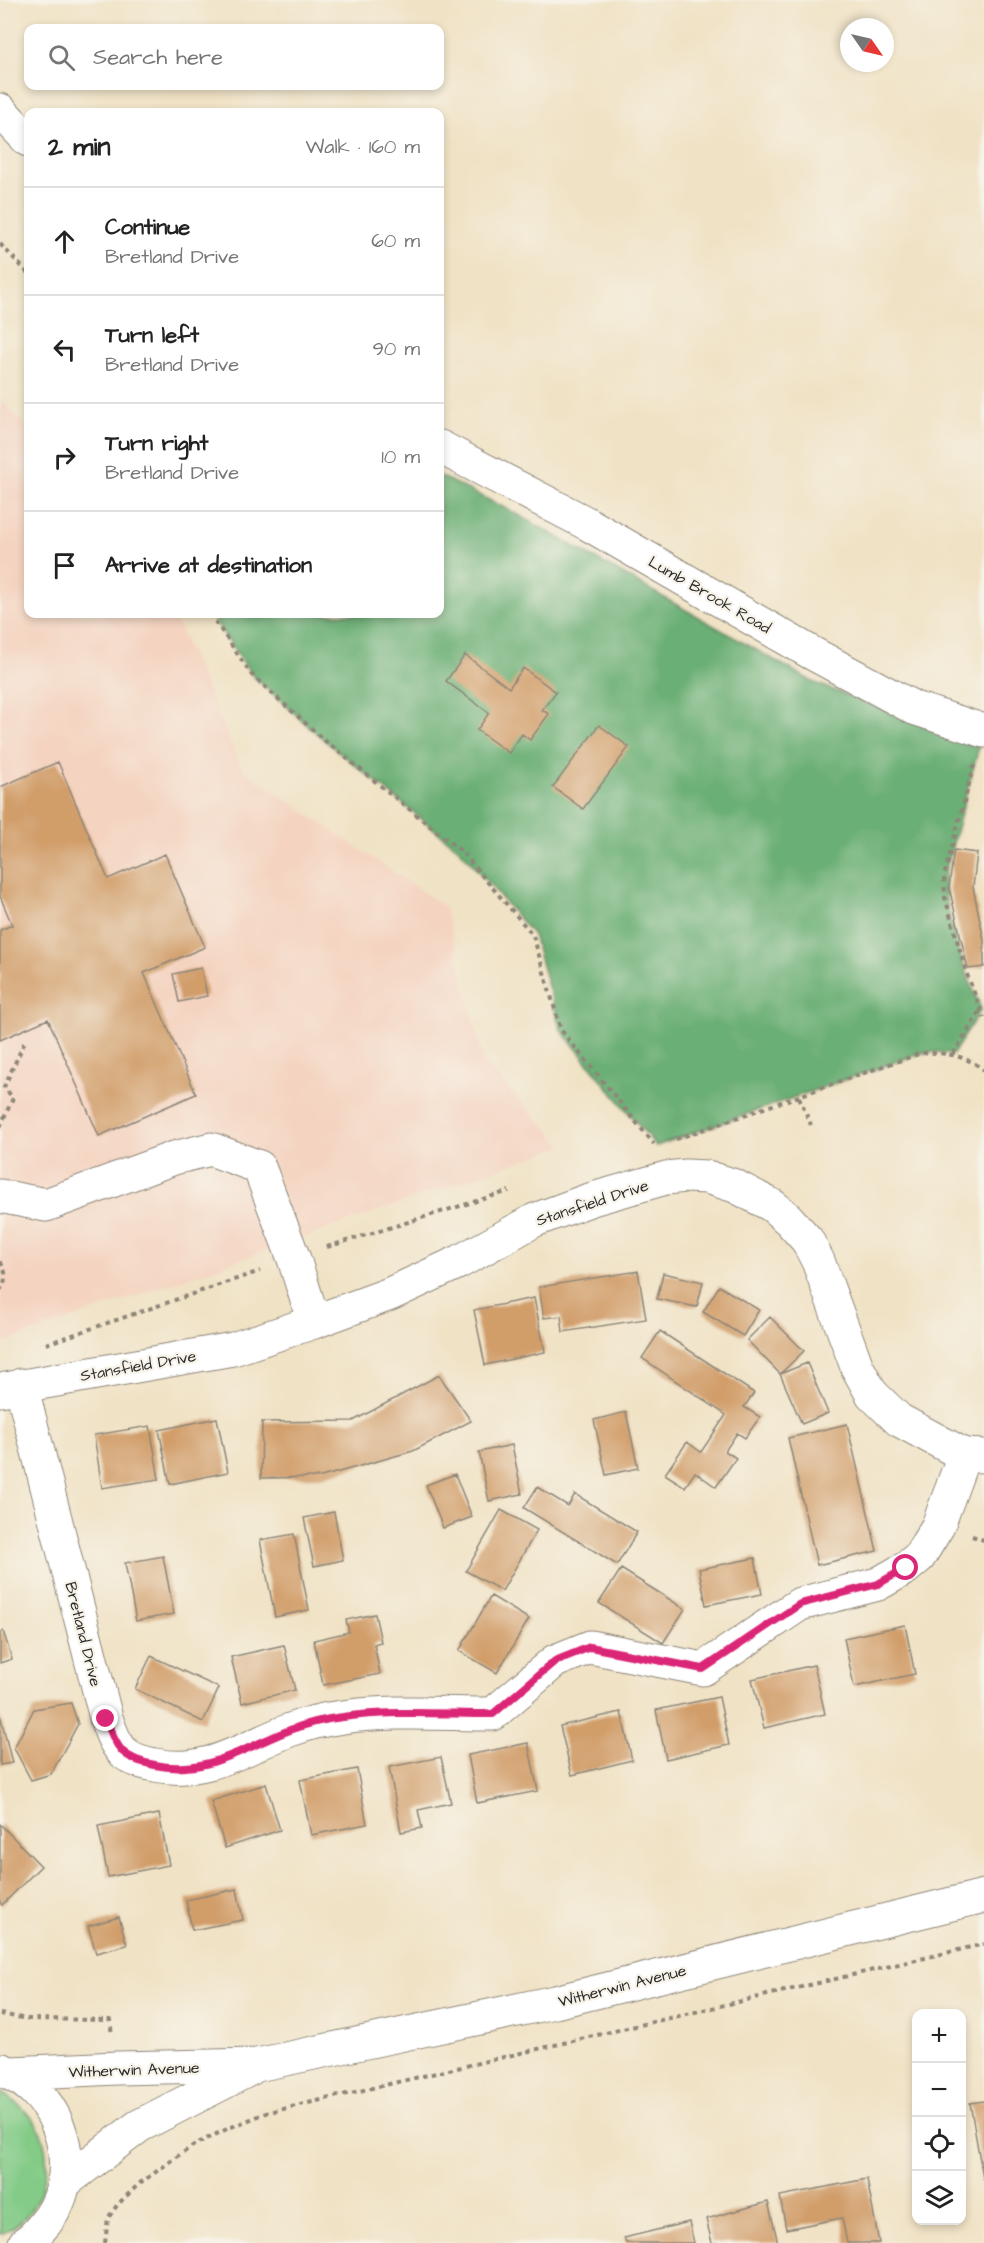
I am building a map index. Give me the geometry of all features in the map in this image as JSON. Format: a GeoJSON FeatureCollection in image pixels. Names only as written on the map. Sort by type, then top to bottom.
{"type":"FeatureCollection","features":[{"type":"Feature","properties":{"kind":"street"},"geometry":{"type":"LineString","coordinates":[[0,110],[24,136]]}},
{"type":"Feature","properties":{"kind":"street","name":"Lumb Brook Road"},"geometry":{"type":"LineString","coordinates":[[444,449],[588,524],[810,652],[914,708],[984,730]]}},
{"type":"Feature","properties":{"kind":"street"},"geometry":{"type":"LineString","coordinates":[[0,1196],[46,1205],[174,1158],[211,1149],[259,1167],[294,1259],[314,1322]]}},
{"type":"Feature","properties":{"kind":"street","name":"Stansfield Drive"},"geometry":{"type":"LineString","coordinates":[[11,1388],[233,1349],[314,1322],[399,1289],[459,1262],[535,1220],[589,1200],[666,1178],[707,1177],[735,1185],[773,1206],[807,1240],[818,1261],[857,1367],[872,1394],[899,1420],[974,1456]]}},
{"type":"Feature","properties":{"kind":"street","name":"Bretland Drive"},"geometry":{"type":"LineString","coordinates":[[11,1388],[112,1736],[122,1750],[133,1759],[163,1767],[183,1768],[211,1764],[291,1730],[342,1717],[395,1713],[493,1714],[555,1661],[590,1647],[703,1669],[800,1604],[878,1584],[906,1568],[918,1557],[938,1526],[974,1456]]}},
{"type":"Feature","properties":{"kind":"street","name":"Witherwin Avenue"},"geometry":{"type":"LineString","coordinates":[[5,2072],[257,2065],[555,2002],[984,1896]]}},
{"type":"Feature","properties":{"kind":"street","name":"Witherwin Avenue"},"geometry":{"type":"LineString","coordinates":[[65,2182],[140,2126],[257,2065]]}},
{"type":"Feature","properties":{"kind":"street"},"geometry":{"type":"LineString","coordinates":[[5,2072],[38,2092],[56,2118],[66,2149],[65,2182],[50,2231],[26,2243]]}},
{"type":"Feature","properties":{"kind":"path"},"geometry":{"type":"LineString","coordinates":[[0,244],[24,269]]}},
{"type":"Feature","properties":{"kind":"path"},"geometry":{"type":"LineString","coordinates":[[213,618],[252,675],[323,739],[461,851],[533,935],[561,1030],[656,1146],[644,1149]]}},
{"type":"Feature","properties":{"kind":"path"},"geometry":{"type":"LineString","coordinates":[[974,762],[944,876],[945,897],[966,972],[984,1017]]}},
{"type":"Feature","properties":{"kind":"path"},"geometry":{"type":"LineString","coordinates":[[953,1054],[981,1009]]}},
{"type":"Feature","properties":{"kind":"path"},"geometry":{"type":"LineString","coordinates":[[0,1127],[13,1098],[4,1087],[26,1040]]}},
{"type":"Feature","properties":{"kind":"path"},"geometry":{"type":"LineString","coordinates":[[667,1142],[921,1053],[953,1054],[970,1060],[984,1070]]}},
{"type":"Feature","properties":{"kind":"path"},"geometry":{"type":"LineString","coordinates":[[799,1097],[811,1125]]}},
{"type":"Feature","properties":{"kind":"path"},"geometry":{"type":"LineString","coordinates":[[327,1247],[520,1188]]}},
{"type":"Feature","properties":{"kind":"path"},"geometry":{"type":"LineString","coordinates":[[0,1262],[5,1271],[5,1281],[0,1290]]}},
{"type":"Feature","properties":{"kind":"path"},"geometry":{"type":"LineString","coordinates":[[45,1344],[271,1267]]}},
{"type":"Feature","properties":{"kind":"path"},"geometry":{"type":"LineString","coordinates":[[105,2243],[108,2218],[118,2204],[140,2183],[194,2145],[266,2113],[984,1944]]}},
{"type":"Feature","properties":{"kind":"path"},"geometry":{"type":"LineString","coordinates":[[0,2014],[27,2019],[110,2020]]}},
{"type":"Feature","properties":{"kind":"shaded area"},"geometry":{"type":"Polygon","coordinates":[[[0,399],[24,425],[24,618],[175,618],[243,770],[445,907],[484,1062],[563,1146],[0,1344],[0,399]]]}},
{"type":"Feature","properties":{"kind":"green space"},"geometry":{"type":"Polygon","coordinates":[[[444,478],[515,513],[813,682],[979,747],[944,876],[952,927],[962,961],[981,1009],[953,1054],[921,1053],[656,1146],[561,1030],[533,935],[461,851],[323,739],[252,675],[213,618],[444,618],[444,478]]]}},
{"type":"Feature","properties":{"kind":"green space"},"geometry":{"type":"Polygon","coordinates":[[[0,2092],[21,2107],[38,2127],[44,2142],[46,2173],[42,2189],[26,2216],[14,2227],[0,2234],[0,2092]]]}},
{"type":"Feature","properties":{"kind":"building"},"geometry":{"type":"Polygon","coordinates":[[[465,655],[509,688],[523,668],[556,692],[542,710],[549,714],[530,740],[522,734],[509,753],[477,730],[489,713],[446,681],[465,655]]]}},
{"type":"Feature","properties":{"kind":"building"},"geometry":{"type":"Polygon","coordinates":[[[599,725],[629,747],[583,809],[553,787],[599,725]]]}},
{"type":"Feature","properties":{"kind":"building"},"geometry":{"type":"Polygon","coordinates":[[[58,762],[108,879],[165,854],[205,947],[144,973],[196,1094],[99,1136],[48,1019],[0,1040],[0,930],[12,925],[0,896],[0,787],[58,762]]]}},
{"type":"Feature","properties":{"kind":"building"},"geometry":{"type":"Polygon","coordinates":[[[954,850],[977,853],[973,887],[984,940],[984,967],[968,969],[949,887],[954,850]]]}},
{"type":"Feature","properties":{"kind":"building"},"geometry":{"type":"Polygon","coordinates":[[[201,968],[207,996],[179,1002],[173,974],[201,968]]]}},
{"type":"Feature","properties":{"kind":"building"},"geometry":{"type":"Polygon","coordinates":[[[638,1271],[646,1319],[563,1332],[561,1316],[544,1318],[539,1287],[638,1271]]]}},
{"type":"Feature","properties":{"kind":"building"},"geometry":{"type":"Polygon","coordinates":[[[663,1273],[703,1282],[697,1307],[657,1299],[663,1273]]]}},
{"type":"Feature","properties":{"kind":"building"},"geometry":{"type":"Polygon","coordinates":[[[719,1286],[759,1310],[743,1336],[703,1312],[719,1286]]]}},
{"type":"Feature","properties":{"kind":"building"},"geometry":{"type":"Polygon","coordinates":[[[534,1298],[545,1352],[485,1365],[474,1310],[534,1298]]]}},
{"type":"Feature","properties":{"kind":"building"},"geometry":{"type":"Polygon","coordinates":[[[770,1317],[804,1351],[780,1374],[747,1340],[770,1317]]]}},
{"type":"Feature","properties":{"kind":"building"},"geometry":{"type":"Polygon","coordinates":[[[660,1331],[754,1393],[744,1407],[760,1417],[745,1438],[737,1433],[725,1451],[736,1458],[716,1487],[695,1472],[685,1487],[665,1474],[687,1442],[701,1452],[726,1415],[642,1358],[660,1331]]]}},
{"type":"Feature","properties":{"kind":"building"},"geometry":{"type":"Polygon","coordinates":[[[807,1363],[828,1413],[802,1424],[780,1374],[807,1363]]]}},
{"type":"Feature","properties":{"kind":"building"},"geometry":{"type":"Polygon","coordinates":[[[439,1375],[471,1421],[413,1451],[321,1477],[261,1478],[262,1422],[353,1421],[439,1375]]]}},
{"type":"Feature","properties":{"kind":"building"},"geometry":{"type":"Polygon","coordinates":[[[626,1412],[638,1468],[606,1475],[594,1420],[626,1412]]]}},
{"type":"Feature","properties":{"kind":"building"},"geometry":{"type":"Polygon","coordinates":[[[217,1418],[228,1472],[170,1484],[159,1430],[217,1418]]]}},
{"type":"Feature","properties":{"kind":"building"},"geometry":{"type":"Polygon","coordinates":[[[847,1424],[877,1551],[817,1565],[788,1438],[847,1424]]]}},
{"type":"Feature","properties":{"kind":"building"},"geometry":{"type":"Polygon","coordinates":[[[150,1426],[159,1479],[102,1488],[94,1435],[150,1426]]]}},
{"type":"Feature","properties":{"kind":"building"},"geometry":{"type":"Polygon","coordinates":[[[512,1445],[522,1494],[489,1501],[479,1452],[512,1445]]]}},
{"type":"Feature","properties":{"kind":"building"},"geometry":{"type":"Polygon","coordinates":[[[455,1474],[472,1517],[443,1528],[426,1485],[455,1474]]]}},
{"type":"Feature","properties":{"kind":"building"},"geometry":{"type":"Polygon","coordinates":[[[537,1487],[568,1506],[575,1494],[637,1532],[617,1565],[524,1508],[537,1487]]]}},
{"type":"Feature","properties":{"kind":"building"},"geometry":{"type":"Polygon","coordinates":[[[501,1510],[537,1530],[502,1591],[466,1571],[501,1510]]]}},
{"type":"Feature","properties":{"kind":"building"},"geometry":{"type":"Polygon","coordinates":[[[334,1512],[343,1560],[314,1566],[304,1518],[334,1512]]]}},
{"type":"Feature","properties":{"kind":"building"},"geometry":{"type":"Polygon","coordinates":[[[294,1534],[309,1610],[275,1617],[260,1540],[294,1534]]]}},
{"type":"Feature","properties":{"kind":"building"},"geometry":{"type":"Polygon","coordinates":[[[163,1556],[174,1614],[136,1621],[125,1563],[163,1556]]]}},
{"type":"Feature","properties":{"kind":"building"},"geometry":{"type":"Polygon","coordinates":[[[755,1558],[762,1594],[706,1605],[699,1569],[755,1558]]]}},
{"type":"Feature","properties":{"kind":"building"},"geometry":{"type":"Polygon","coordinates":[[[621,1569],[685,1609],[663,1643],[599,1603],[621,1569]]]}},
{"type":"Feature","properties":{"kind":"building"},"geometry":{"type":"Polygon","coordinates":[[[491,1596],[529,1619],[497,1673],[459,1651],[491,1596]]]}},
{"type":"Feature","properties":{"kind":"building"},"geometry":{"type":"Polygon","coordinates":[[[375,1614],[381,1642],[374,1644],[380,1674],[323,1685],[314,1640],[349,1632],[346,1620],[375,1614]]]}},
{"type":"Feature","properties":{"kind":"building"},"geometry":{"type":"Polygon","coordinates":[[[905,1625],[915,1674],[854,1687],[844,1638],[905,1625]]]}},
{"type":"Feature","properties":{"kind":"building"},"geometry":{"type":"Polygon","coordinates":[[[3,1631],[12,1659],[0,1663],[0,1632],[3,1631]]]}},
{"type":"Feature","properties":{"kind":"building"},"geometry":{"type":"Polygon","coordinates":[[[284,1645],[295,1690],[242,1703],[231,1657],[284,1645]]]}},
{"type":"Feature","properties":{"kind":"building"},"geometry":{"type":"Polygon","coordinates":[[[151,1656],[219,1688],[203,1722],[135,1689],[151,1656]]]}},
{"type":"Feature","properties":{"kind":"building"},"geometry":{"type":"Polygon","coordinates":[[[814,1665],[825,1714],[764,1728],[752,1679],[814,1665]]]}},
{"type":"Feature","properties":{"kind":"building"},"geometry":{"type":"Polygon","coordinates":[[[719,1697],[729,1745],[666,1759],[656,1710],[719,1697]]]}},
{"type":"Feature","properties":{"kind":"building"},"geometry":{"type":"Polygon","coordinates":[[[71,1703],[78,1724],[51,1774],[31,1780],[14,1748],[34,1709],[71,1703]]]}},
{"type":"Feature","properties":{"kind":"building"},"geometry":{"type":"Polygon","coordinates":[[[621,1712],[632,1760],[572,1775],[560,1726],[621,1712]]]}},
{"type":"Feature","properties":{"kind":"building"},"geometry":{"type":"Polygon","coordinates":[[[0,1714],[12,1763],[0,1765],[0,1714]]]}},
{"type":"Feature","properties":{"kind":"building"},"geometry":{"type":"Polygon","coordinates":[[[528,1743],[538,1791],[477,1803],[468,1755],[528,1743]]]}},
{"type":"Feature","properties":{"kind":"building"},"geometry":{"type":"Polygon","coordinates":[[[441,1757],[451,1803],[418,1810],[422,1828],[401,1832],[389,1767],[441,1757]]]}},
{"type":"Feature","properties":{"kind":"building"},"geometry":{"type":"Polygon","coordinates":[[[357,1769],[367,1824],[311,1835],[300,1780],[357,1769]]]}},
{"type":"Feature","properties":{"kind":"building"},"geometry":{"type":"Polygon","coordinates":[[[266,1784],[280,1830],[225,1848],[211,1801],[266,1784]]]}},
{"type":"Feature","properties":{"kind":"building"},"geometry":{"type":"Polygon","coordinates":[[[159,1814],[169,1865],[108,1877],[98,1826],[159,1814]]]}},
{"type":"Feature","properties":{"kind":"building"},"geometry":{"type":"Polygon","coordinates":[[[0,1824],[41,1866],[2,1905],[0,1903],[0,1824]]]}},
{"type":"Feature","properties":{"kind":"building"},"geometry":{"type":"Polygon","coordinates":[[[237,1889],[243,1920],[192,1930],[186,1900],[237,1889]]]}},
{"type":"Feature","properties":{"kind":"building"},"geometry":{"type":"Polygon","coordinates":[[[119,1917],[127,1945],[96,1953],[88,1926],[119,1917]]]}},
{"type":"Feature","properties":{"kind":"building"},"geometry":{"type":"Polygon","coordinates":[[[984,2101],[984,2178],[983,2178],[970,2103],[984,2101]]]}},
{"type":"Feature","properties":{"kind":"building"},"geometry":{"type":"Polygon","coordinates":[[[867,2179],[879,2243],[847,2243],[842,2218],[786,2229],[780,2196],[867,2179]]]}},
{"type":"Feature","properties":{"kind":"building"},"geometry":{"type":"Polygon","coordinates":[[[768,2202],[778,2243],[712,2243],[706,2219],[768,2202]]]}},
{"type":"Feature","properties":{"kind":"building"},"geometry":{"type":"Polygon","coordinates":[[[689,2222],[694,2243],[626,2243],[624,2238],[689,2222]]]}},
{"type":"Feature","properties":{"kind":"route"},"geometry":{"type":"LineString","coordinates":[[106,1719],[112,1736],[122,1750],[133,1759],[163,1767],[183,1768],[211,1764],[291,1730],[342,1717],[395,1713],[493,1714],[555,1661],[590,1647],[703,1669],[800,1604],[878,1584],[894,1577],[906,1568]]}}]}
